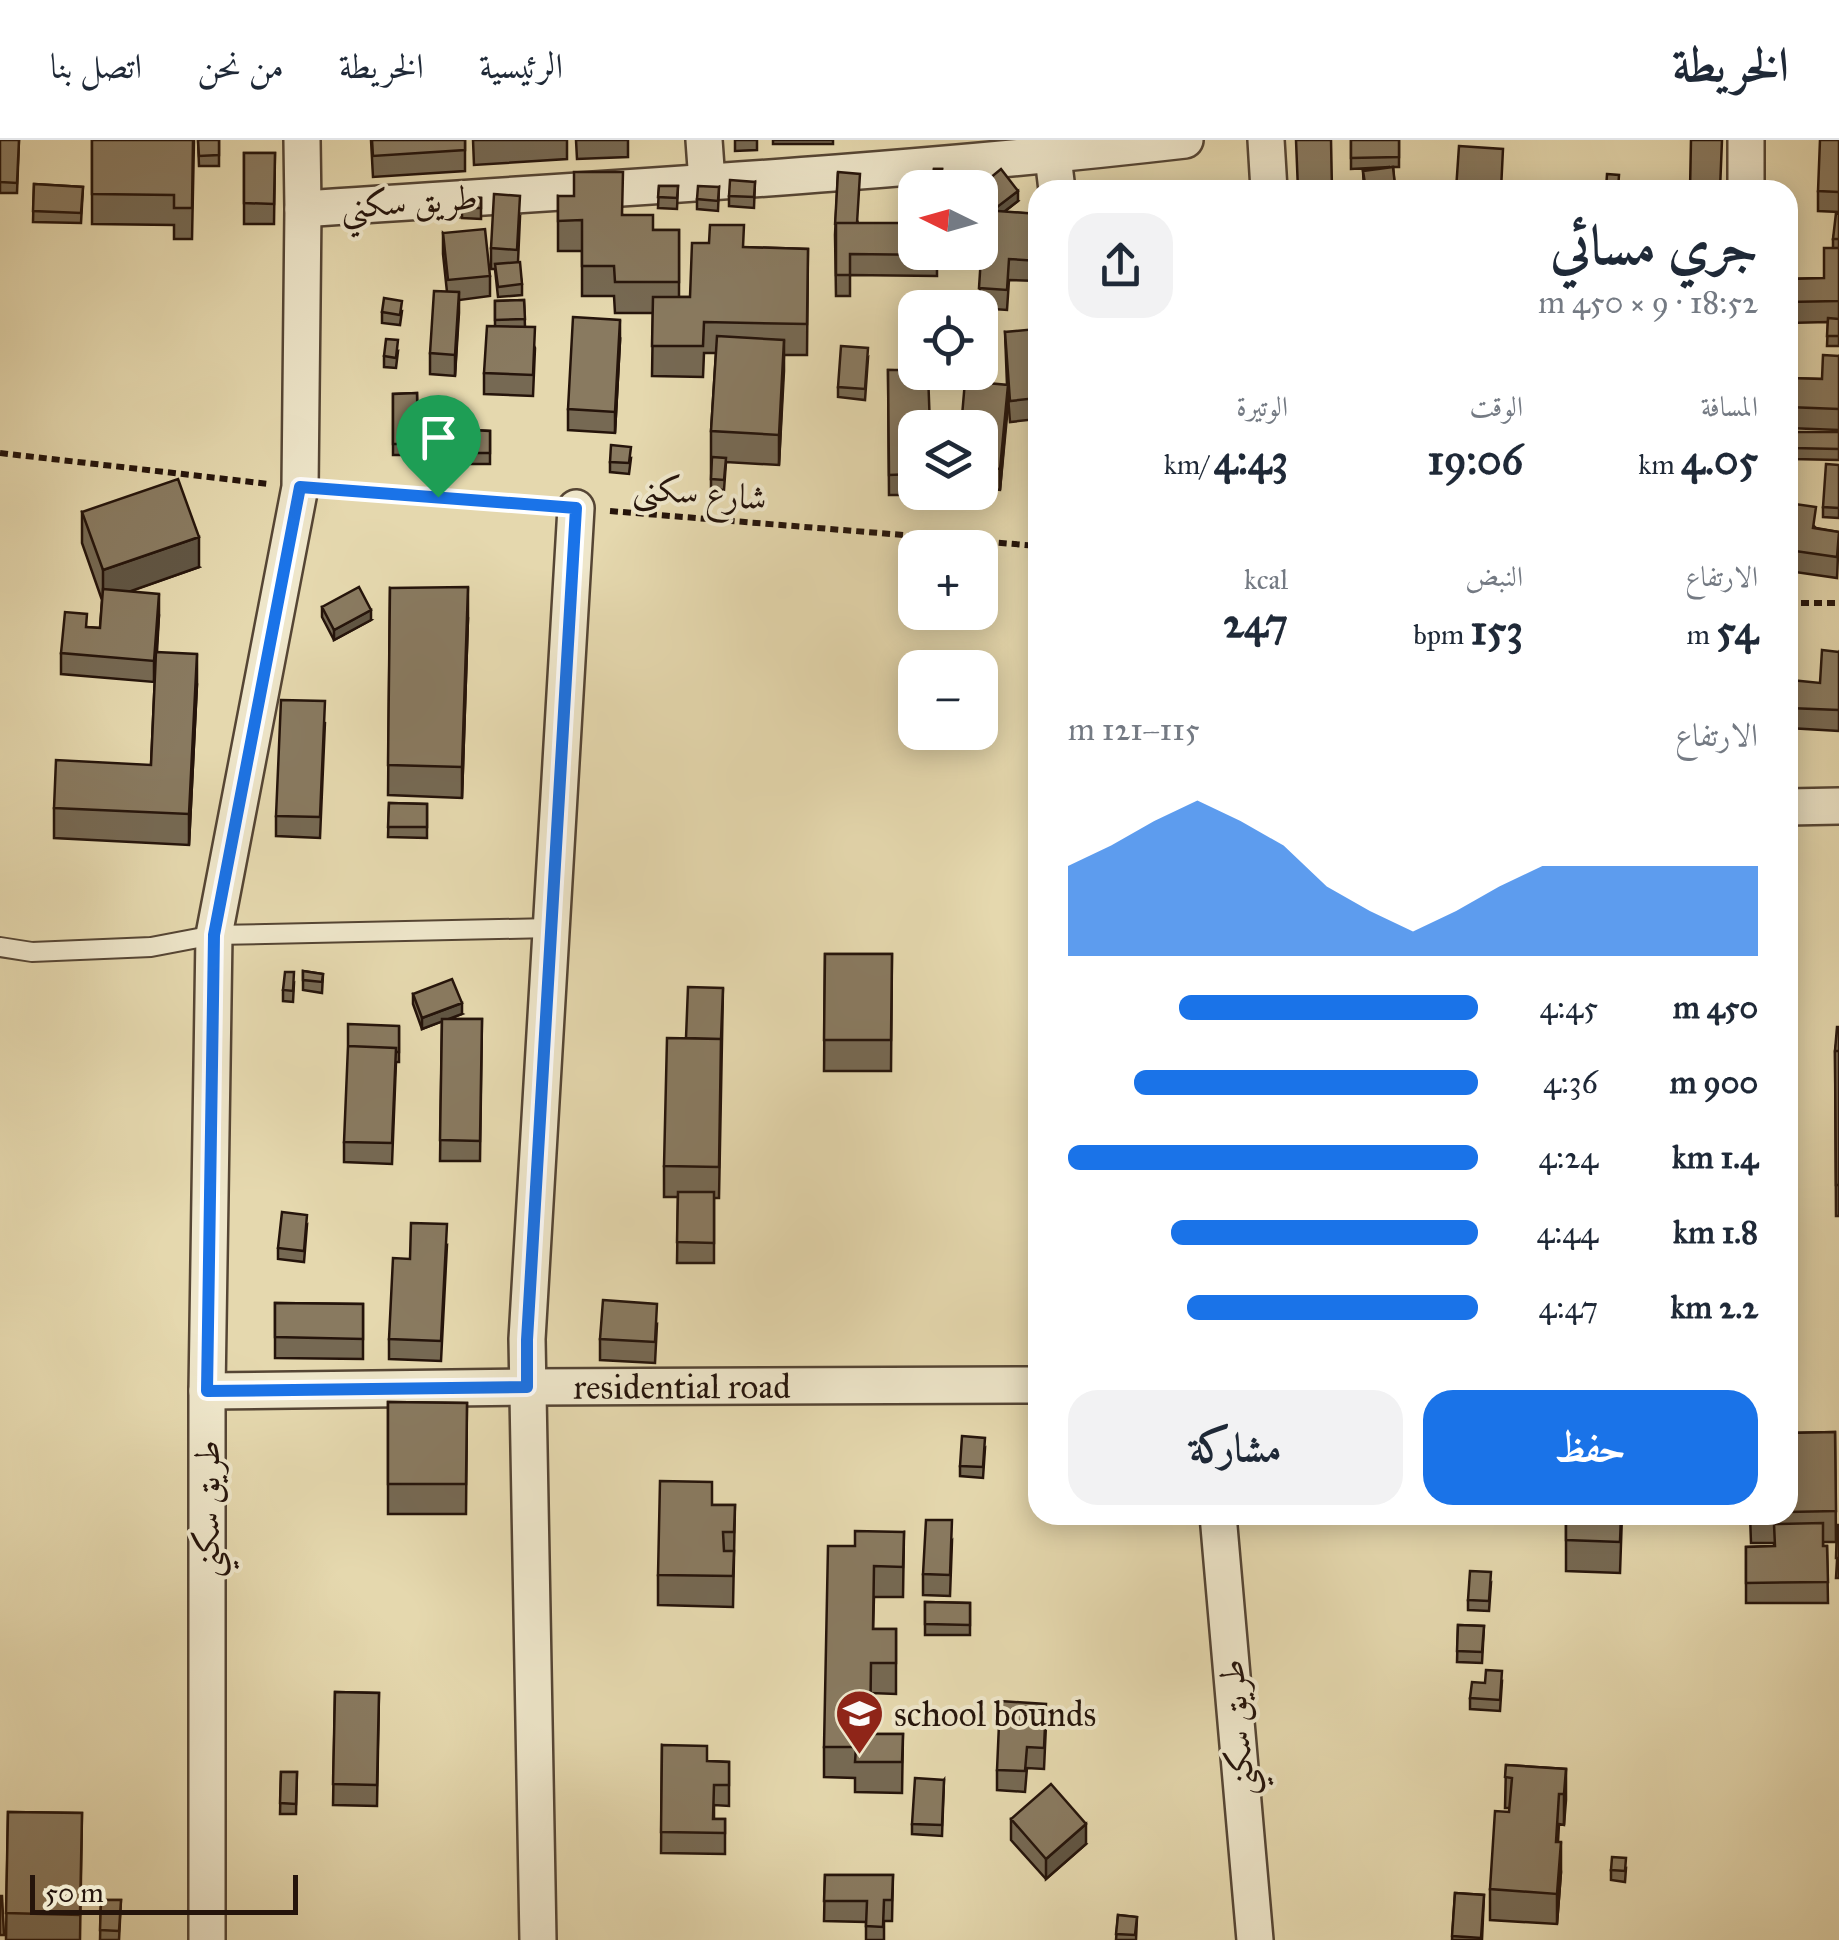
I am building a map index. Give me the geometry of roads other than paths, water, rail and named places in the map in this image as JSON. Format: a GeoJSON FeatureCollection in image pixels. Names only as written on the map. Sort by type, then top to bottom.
{"type":"FeatureCollection","features":[{"type":"Feature","properties":{"kind":"street","name":"طريق سكني"},"geometry":{"type":"LineString","coordinates":[[207,1940],[207,1391],[214,935],[300,487],[302,140]]}},
{"type":"Feature","properties":{"kind":"street"},"geometry":{"type":"LineString","coordinates":[[704,140],[707,182]]}},
{"type":"Feature","properties":{"kind":"street","name":"طريق سكني"},"geometry":{"type":"LineString","coordinates":[[304,209],[1054,162],[1184,140]]}},
{"type":"Feature","properties":{"kind":"street"},"geometry":{"type":"LineString","coordinates":[[1266,140],[1268,180]]}},
{"type":"Feature","properties":{"kind":"street"},"geometry":{"type":"LineString","coordinates":[[1746,140],[1746,180]]}},
{"type":"Feature","properties":{"kind":"street"},"geometry":{"type":"LineString","coordinates":[[538,1940],[527,1340],[576,508]]}},
{"type":"Feature","properties":{"kind":"street"},"geometry":{"type":"LineString","coordinates":[[1798,807],[1839,806]]}},
{"type":"Feature","properties":{"kind":"street","name":"residential road"},"geometry":{"type":"LineString","coordinates":[[207,1391],[1028,1385]]}},
{"type":"Feature","properties":{"kind":"street","name":"طريق سكني"},"geometry":{"type":"LineString","coordinates":[[1219,1525],[1256,1940]]}},
{"type":"Feature","properties":{"kind":"lane"},"geometry":{"type":"LineString","coordinates":[[0,947],[32,952],[150,947],[214,935],[551,928]]}},
{"type":"Feature","properties":{"kind":"place","name":"school bounds"},"geometry":{"type":"Point","coordinates":[859,1756]}}]}
